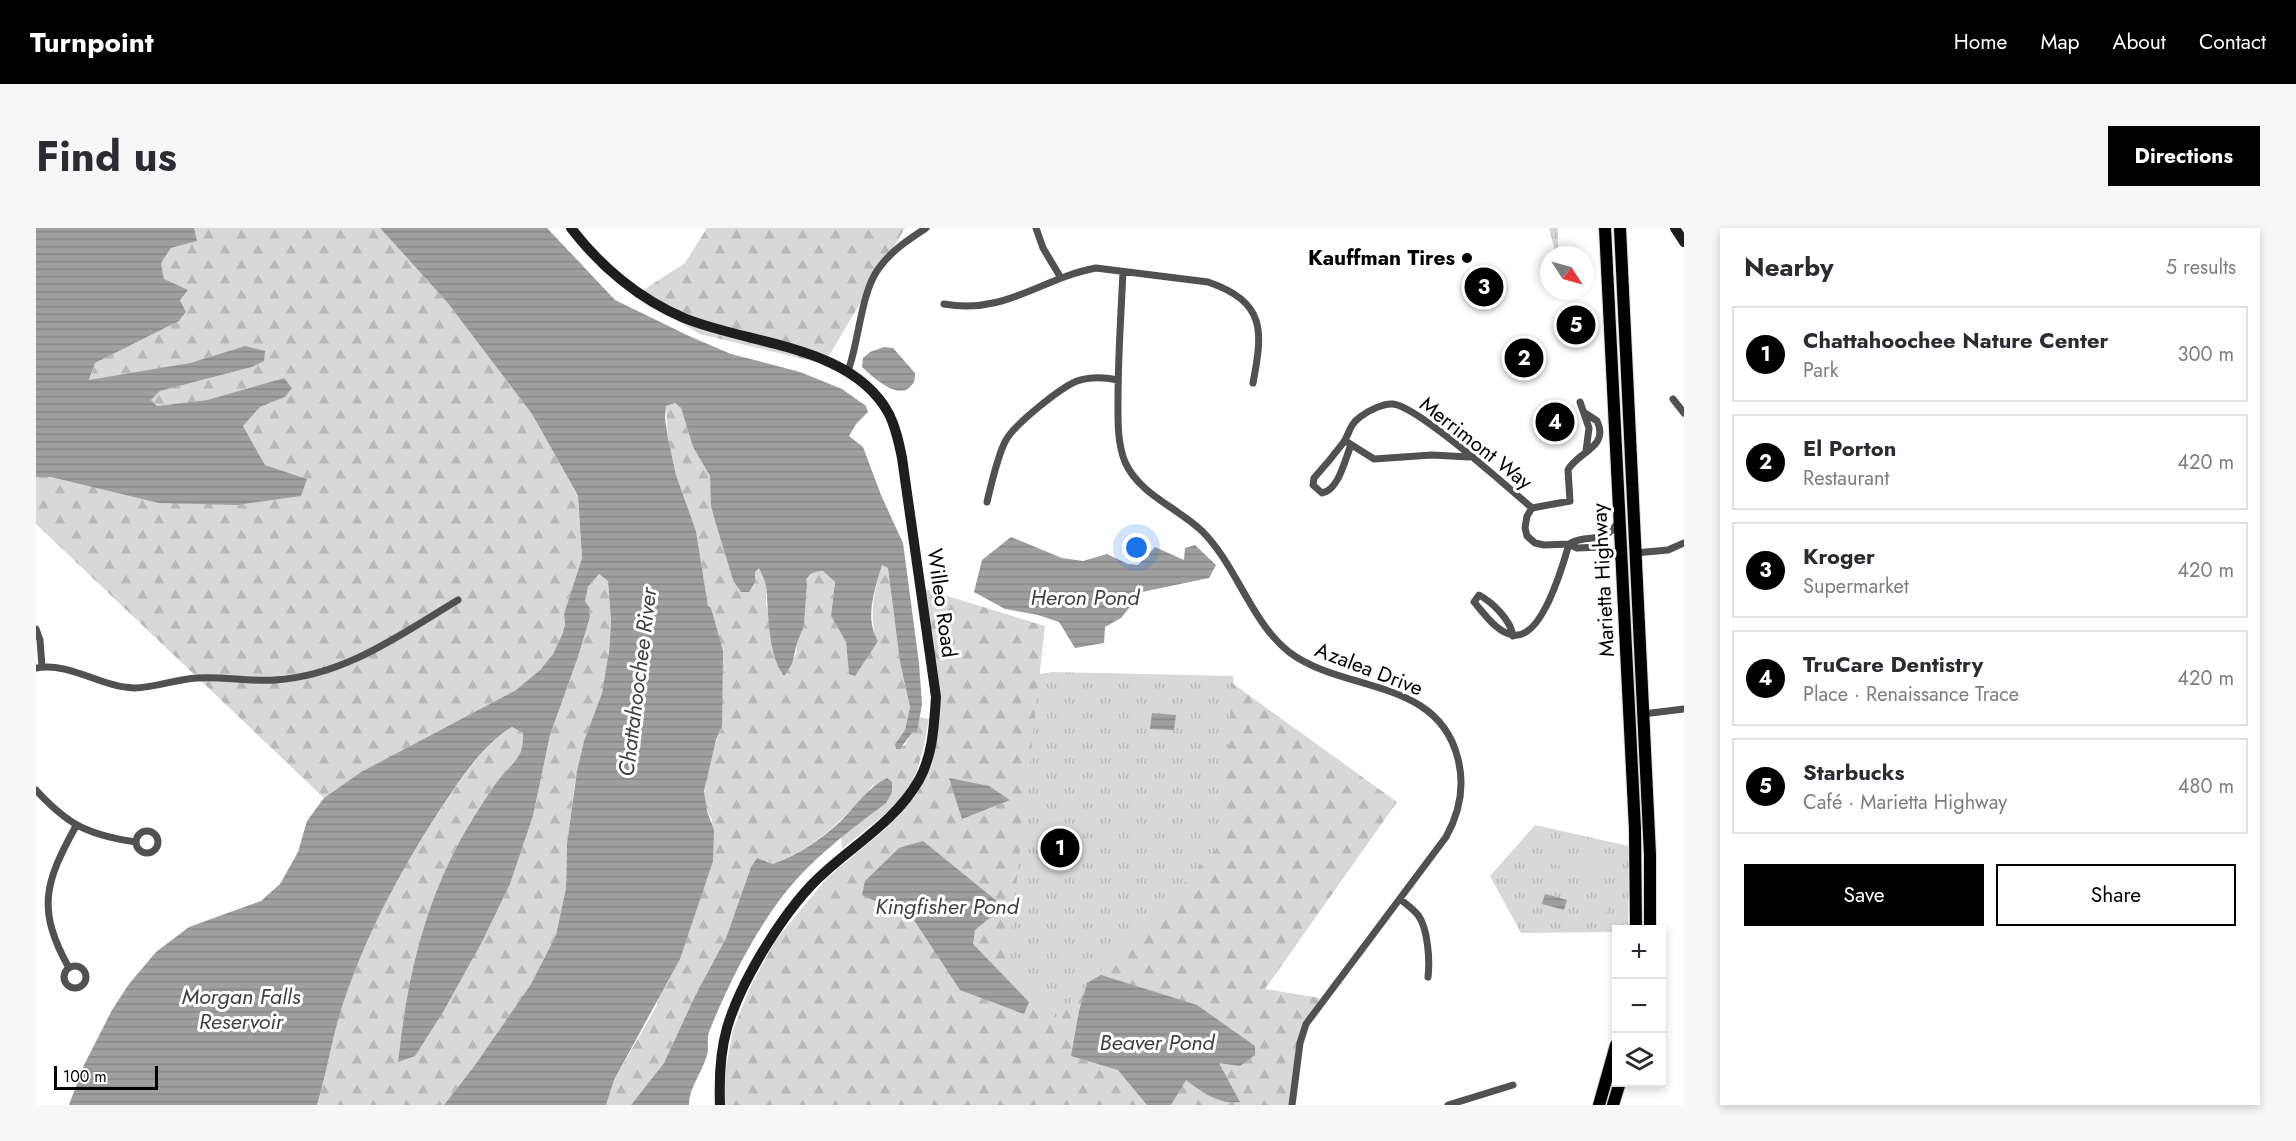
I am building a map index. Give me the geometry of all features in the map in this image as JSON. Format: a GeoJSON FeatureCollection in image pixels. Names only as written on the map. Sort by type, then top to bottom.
{"type":"FeatureCollection","features":[{"type":"Feature","properties":{"kind":"highway","name":"Marietta Highway"},"geometry":{"type":"LineString","coordinates":[[1605,228],[1636,859],[1636,925]]}},
{"type":"Feature","properties":{"kind":"highway","name":"Marietta Highway"},"geometry":{"type":"LineString","coordinates":[[1620,228],[1650,874],[1650,925]]}},
{"type":"Feature","properties":{"kind":"highway"},"geometry":{"type":"LineString","coordinates":[[1599,1105],[1612,1062]]}},
{"type":"Feature","properties":{"kind":"highway"},"geometry":{"type":"LineString","coordinates":[[1613,1105],[1619,1087]]}},
{"type":"Feature","properties":{"kind":"street","name":"Willeo Road"},"geometry":{"type":"LineString","coordinates":[[571,228],[621,279],[675,313],[729,333],[828,360],[848,371],[883,405],[893,423],[901,450],[936,697],[931,746],[919,779],[902,804],[811,885],[789,910],[773,936],[748,980],[729,1021],[721,1062],[720,1105]]}},
{"type":"Feature","properties":{"kind":"street"},"geometry":{"type":"LineString","coordinates":[[848,371],[874,276],[891,253],[926,228]]}},
{"type":"Feature","properties":{"kind":"street"},"geometry":{"type":"LineString","coordinates":[[1036,228],[1043,248],[1061,278]]}},
{"type":"Feature","properties":{"kind":"street"},"geometry":{"type":"LineString","coordinates":[[1675,228],[1684,242]]}},
{"type":"Feature","properties":{"kind":"street"},"geometry":{"type":"LineString","coordinates":[[944,304],[960,307],[1007,301],[1078,271],[1096,268],[1208,282],[1226,288],[1241,298],[1254,315],[1260,336],[1253,383]]}},
{"type":"Feature","properties":{"kind":"street","name":"Azalea Drive"},"geometry":{"type":"LineString","coordinates":[[1123,272],[1118,435],[1125,463],[1136,479],[1151,493],[1191,522],[1211,542],[1277,641],[1300,660],[1316,668],[1388,690],[1416,702],[1434,717],[1448,734],[1461,771],[1462,790],[1458,812],[1446,837],[1306,1024],[1300,1043],[1292,1105]]}},
{"type":"Feature","properties":{"kind":"street"},"geometry":{"type":"LineString","coordinates":[[987,502],[1006,439],[1019,424],[1064,388],[1076,382],[1104,377],[1118,380]]}},
{"type":"Feature","properties":{"kind":"street"},"geometry":{"type":"LineString","coordinates":[[1673,399],[1684,413]]}},
{"type":"Feature","properties":{"kind":"street"},"geometry":{"type":"LineString","coordinates":[[1580,402],[1584,413],[1597,421],[1600,430],[1596,445],[1573,462],[1568,470],[1570,501],[1532,507],[1527,516],[1525,528],[1529,538],[1535,543],[1569,544],[1577,548],[1608,548],[1616,553],[1622,563]]}},
{"type":"Feature","properties":{"kind":"street","name":"Merrimont Way"},"geometry":{"type":"LineString","coordinates":[[1348,443],[1347,431],[1360,416],[1378,407],[1396,404],[1427,421],[1532,507]]}},
{"type":"Feature","properties":{"kind":"street"},"geometry":{"type":"LineString","coordinates":[[1348,443],[1339,476],[1331,489],[1322,493],[1318,492],[1313,485],[1314,478],[1348,443]]}},
{"type":"Feature","properties":{"kind":"street"},"geometry":{"type":"LineString","coordinates":[[1348,443],[1374,459],[1432,455],[1470,457]]}},
{"type":"Feature","properties":{"kind":"street"},"geometry":{"type":"LineString","coordinates":[[1513,636],[1509,624],[1489,601],[1479,595],[1476,598],[1474,602],[1496,626],[1513,636],[1521,635],[1528,631],[1555,591],[1569,544],[1576,539],[1604,537],[1613,530],[1619,518]]}},
{"type":"Feature","properties":{"kind":"street"},"geometry":{"type":"LineString","coordinates":[[1635,553],[1668,550],[1684,543]]}},
{"type":"Feature","properties":{"kind":"street"},"geometry":{"type":"LineString","coordinates":[[36,629],[40,640],[39,668],[63,668],[132,688],[195,678],[258,681],[293,678],[326,671],[356,660],[458,600]]}},
{"type":"Feature","properties":{"kind":"street"},"geometry":{"type":"LineString","coordinates":[[1643,714],[1684,709]]}},
{"type":"Feature","properties":{"kind":"street"},"geometry":{"type":"LineString","coordinates":[[36,790],[52,808],[76,826],[97,835],[136,842]]}},
{"type":"Feature","properties":{"kind":"street"},"geometry":{"type":"LineString","coordinates":[[69,968],[53,946],[47,931],[44,898],[52,870],[76,826]]}},
{"type":"Feature","properties":{"kind":"street"},"geometry":{"type":"LineString","coordinates":[[1400,899],[1416,912],[1423,923],[1429,958],[1428,977]]}},
{"type":"Feature","properties":{"kind":"street"},"geometry":{"type":"LineString","coordinates":[[1448,1105],[1513,1084]]}},
{"type":"Feature","properties":{"kind":"green space"},"geometry":{"type":"Polygon","coordinates":[[[194,228],[380,228],[447,302],[532,414],[578,497],[582,558],[564,614],[565,625],[562,635],[553,654],[540,670],[516,690],[361,772],[324,798],[36,524],[36,477],[307,479],[265,465],[243,426],[260,407],[285,397],[284,378],[207,400],[157,406],[151,400],[160,391],[252,367],[245,346],[190,363],[89,381],[95,363],[179,321],[186,313],[180,300],[164,279],[161,263],[171,248],[196,241],[194,228]]]}},
{"type":"Feature","properties":{"kind":"green space"},"geometry":{"type":"Polygon","coordinates":[[[707,228],[905,228],[824,364],[700,334],[634,296],[685,263],[707,228]]]}},
{"type":"Feature","properties":{"kind":"green space"},"geometry":{"type":"Polygon","coordinates":[[[1549,228],[1558,228],[1558,246],[1554,246],[1549,228]]]}},
{"type":"Feature","properties":{"kind":"green space"},"geometry":{"type":"Polygon","coordinates":[[[675,403],[681,408],[693,447],[710,476],[712,506],[733,580],[755,582],[755,572],[759,567],[766,584],[766,603],[781,674],[796,654],[797,643],[804,626],[806,580],[815,571],[823,571],[835,582],[831,616],[846,642],[849,674],[875,638],[874,601],[882,565],[888,568],[900,662],[910,707],[905,730],[895,744],[896,749],[905,745],[912,733],[917,732],[919,717],[929,719],[914,778],[900,799],[872,825],[842,849],[841,837],[855,826],[874,784],[841,820],[803,850],[773,864],[767,861],[751,867],[726,938],[695,996],[664,1063],[631,1105],[606,1105],[614,1080],[656,1007],[712,820],[705,805],[705,785],[722,726],[708,606],[696,531],[676,475],[668,438],[666,406],[675,403]]]}},
{"type":"Feature","properties":{"kind":"green space"},"geometry":{"type":"Polygon","coordinates":[[[599,574],[608,581],[611,621],[608,662],[602,693],[584,741],[575,782],[567,843],[566,888],[556,935],[531,984],[475,1065],[444,1105],[317,1105],[343,1004],[386,901],[429,828],[466,773],[491,743],[512,727],[523,733],[522,749],[516,760],[496,783],[453,854],[441,879],[423,930],[405,1008],[398,1062],[483,940],[510,884],[533,816],[550,735],[590,617],[589,607],[585,601],[588,587],[599,574]]]}},
{"type":"Feature","properties":{"kind":"green space"},"geometry":{"type":"Polygon","coordinates":[[[918,587],[1045,626],[1007,968],[1056,1018],[1222,843],[1232,683],[1397,802],[1265,989],[1320,998],[1300,1036],[1289,1105],[723,1105],[725,1072],[733,1030],[749,990],[775,941],[827,878],[884,830],[917,794],[932,764],[936,735],[918,587]]]}},
{"type":"Feature","properties":{"kind":"green space"},"geometry":{"type":"Polygon","coordinates":[[[1052,672],[1233,676],[1276,1103],[735,1105],[918,803],[942,759],[942,690],[1052,672]]]}},
{"type":"Feature","properties":{"kind":"green space"},"geometry":{"type":"Polygon","coordinates":[[[1535,825],[1629,846],[1628,925],[1612,925],[1612,932],[1521,933],[1490,876],[1535,825]]]}},
{"type":"Feature","properties":{"kind":"green space"},"geometry":{"type":"Polygon","coordinates":[[[1544,850],[1567,856],[1564,867],[1540,861],[1544,850]]]}},
{"type":"Feature","properties":{"kind":"green space"},"geometry":{"type":"Polygon","coordinates":[[[1585,860],[1609,867],[1606,878],[1582,872],[1585,860]]]}},
{"type":"Feature","properties":{"kind":"green space"},"geometry":{"type":"Polygon","coordinates":[[[1582,875],[1605,881],[1602,893],[1578,886],[1582,875]]]}},
{"type":"Feature","properties":{"kind":"green space"},"geometry":{"type":"Polygon","coordinates":[[[1583,904],[1607,910],[1603,922],[1580,915],[1583,904]]]}},
{"type":"Feature","properties":{"kind":"water"},"geometry":{"type":"Polygon","coordinates":[[[36,228],[194,228],[197,241],[171,248],[161,263],[164,279],[188,290],[180,300],[186,312],[179,321],[95,363],[89,380],[190,363],[245,346],[265,351],[264,361],[252,367],[160,391],[151,400],[157,406],[207,400],[284,378],[292,388],[285,397],[260,407],[243,426],[265,465],[307,479],[301,496],[237,505],[159,503],[51,477],[36,477],[36,228]]]}},
{"type":"Feature","properties":{"kind":"water","name":"Morgan Falls Reservoir"},"geometry":{"type":"Polygon","coordinates":[[[380,228],[547,228],[615,300],[731,354],[800,372],[842,389],[866,406],[868,412],[856,424],[849,436],[863,447],[881,495],[903,543],[919,663],[922,704],[917,732],[912,733],[900,749],[896,749],[895,744],[905,730],[910,707],[900,662],[888,568],[882,565],[872,603],[872,623],[878,641],[855,676],[849,674],[846,642],[831,616],[835,582],[823,571],[815,572],[806,580],[804,626],[792,664],[784,676],[774,656],[763,577],[759,568],[755,572],[755,582],[749,592],[741,592],[733,580],[711,506],[710,476],[693,447],[681,408],[675,403],[666,406],[665,418],[676,475],[696,531],[708,606],[711,608],[723,651],[722,726],[716,740],[704,791],[707,811],[714,830],[713,861],[680,959],[614,1080],[606,1105],[444,1105],[475,1065],[531,984],[556,935],[566,888],[567,843],[577,771],[584,741],[602,693],[609,652],[611,621],[608,581],[599,574],[588,587],[585,601],[589,607],[590,617],[550,735],[533,816],[510,884],[483,940],[443,1012],[415,1056],[398,1062],[405,1008],[423,930],[441,879],[453,854],[496,783],[521,751],[523,733],[512,727],[492,742],[460,780],[430,825],[375,924],[343,1004],[317,1105],[69,1105],[84,1065],[112,1010],[129,984],[156,952],[189,927],[261,901],[280,884],[298,852],[307,821],[324,798],[361,772],[516,690],[540,670],[553,654],[562,635],[565,625],[564,614],[582,558],[578,496],[532,414],[447,302],[380,228]]]}},
{"type":"Feature","properties":{"kind":"water"},"geometry":{"type":"Polygon","coordinates":[[[884,347],[893,348],[915,373],[913,383],[906,390],[899,391],[886,386],[862,367],[863,358],[870,352],[884,347]]]}},
{"type":"Feature","properties":{"kind":"water","name":"Heron Pond"},"geometry":{"type":"Polygon","coordinates":[[[1011,537],[1062,558],[1083,561],[1107,554],[1128,564],[1138,565],[1155,547],[1184,560],[1185,548],[1195,545],[1216,565],[1209,578],[1142,592],[1121,618],[1105,627],[1104,643],[1075,648],[1059,622],[1038,615],[1005,609],[974,592],[982,560],[1011,537]]]}},
{"type":"Feature","properties":{"kind":"water"},"geometry":{"type":"Polygon","coordinates":[[[1152,713],[1176,715],[1174,730],[1150,729],[1152,713]]]}},
{"type":"Feature","properties":{"kind":"water"},"geometry":{"type":"Polygon","coordinates":[[[887,778],[892,782],[892,792],[886,803],[805,870],[782,897],[758,933],[726,992],[709,1032],[707,1055],[693,1087],[689,1105],[631,1105],[664,1063],[695,996],[726,938],[751,867],[757,858],[773,864],[808,846],[825,835],[867,792],[887,778]]]}},
{"type":"Feature","properties":{"kind":"water"},"geometry":{"type":"Polygon","coordinates":[[[949,778],[989,786],[1010,800],[962,819],[949,778]]]}},
{"type":"Feature","properties":{"kind":"water","name":"Kingfisher Pond"},"geometry":{"type":"Polygon","coordinates":[[[923,841],[998,902],[999,910],[975,930],[973,944],[1029,1002],[1024,1014],[960,990],[912,917],[862,895],[865,881],[899,848],[923,841]]]}},
{"type":"Feature","properties":{"kind":"water"},"geometry":{"type":"Polygon","coordinates":[[[1545,894],[1567,900],[1564,910],[1542,904],[1545,894]]]}},
{"type":"Feature","properties":{"kind":"water","name":"Beaver Pond"},"geometry":{"type":"Polygon","coordinates":[[[1101,975],[1197,1005],[1255,1046],[1255,1055],[1240,1066],[1219,1063],[1240,1102],[1218,1100],[1186,1080],[1171,1105],[1147,1105],[1118,1070],[1071,1056],[1079,1011],[1087,983],[1101,975]]]}},
{"type":"Feature","properties":{"kind":"place","name":"Kauffman Tires"},"geometry":{"type":"Point","coordinates":[1467,258]}},
{"type":"Feature","properties":{"kind":"place","name":"Kroger"},"geometry":{"type":"Point","coordinates":[1484,287]}},
{"type":"Feature","properties":{"kind":"place","name":"Starbucks"},"geometry":{"type":"Point","coordinates":[1576,325]}},
{"type":"Feature","properties":{"kind":"place","name":"El Porton"},"geometry":{"type":"Point","coordinates":[1524,358]}},
{"type":"Feature","properties":{"kind":"place","name":"TruCare Dentistry"},"geometry":{"type":"Point","coordinates":[1555,422]}},
{"type":"Feature","properties":{"kind":"place","name":"Chattahoochee Nature Center"},"geometry":{"type":"Point","coordinates":[1060,848]}},
{"type":"Feature","properties":{"kind":"water label","name":"Chattahoochee River"},"geometry":{"type":"Point","coordinates":[637,682]}}]}
